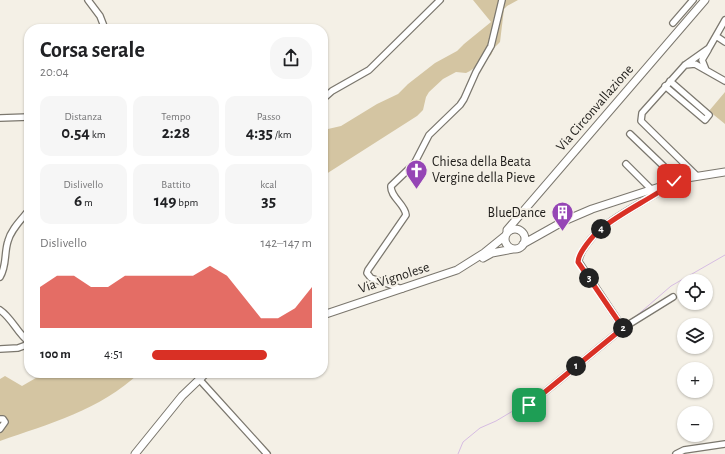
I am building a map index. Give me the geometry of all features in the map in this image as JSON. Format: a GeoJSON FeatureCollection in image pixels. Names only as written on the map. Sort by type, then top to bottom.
{"type":"FeatureCollection","features":[{"type":"Feature","properties":{"kind":"main road","name":"Via Circonvallazione"},"geometry":{"type":"LineString","coordinates":[[471,261],[506,235],[507,230],[705,0]]}},
{"type":"Feature","properties":{"kind":"main road"},"geometry":{"type":"LineString","coordinates":[[471,261],[481,259],[492,253],[518,248],[564,220],[578,214],[678,180],[696,175],[725,172]]}},
{"type":"Feature","properties":{"kind":"main road"},"geometry":{"type":"LineString","coordinates":[[515,221],[514,228],[516,229]]}},
{"type":"Feature","properties":{"kind":"main road"},"geometry":{"type":"LineString","coordinates":[[513,249],[507,245],[506,235],[509,231],[516,229],[521,231],[524,236],[523,244]]}},
{"type":"Feature","properties":{"kind":"main road"},"geometry":{"type":"LineString","coordinates":[[524,236],[538,236]]}},
{"type":"Feature","properties":{"kind":"main road","name":"Via Vignolese"},"geometry":{"type":"LineString","coordinates":[[328,312],[447,274],[457,270],[471,261]]}},
{"type":"Feature","properties":{"kind":"main road"},"geometry":{"type":"LineString","coordinates":[[135,454],[182,396],[199,379]]}},
{"type":"Feature","properties":{"kind":"street"},"geometry":{"type":"LineString","coordinates":[[88,0],[100,16],[103,24]]}},
{"type":"Feature","properties":{"kind":"street"},"geometry":{"type":"LineString","coordinates":[[328,96],[369,70],[440,0]]}},
{"type":"Feature","properties":{"kind":"street"},"geometry":{"type":"LineString","coordinates":[[402,289],[371,278],[367,273],[406,215],[405,210],[391,191],[391,186],[414,164],[429,135],[460,105],[464,99],[476,72],[491,46],[502,0]]}},
{"type":"Feature","properties":{"kind":"street"},"geometry":{"type":"LineString","coordinates":[[673,23],[693,0]]}},
{"type":"Feature","properties":{"kind":"street"},"geometry":{"type":"LineString","coordinates":[[706,70],[702,60],[725,20]]}},
{"type":"Feature","properties":{"kind":"street"},"geometry":{"type":"LineString","coordinates":[[716,36],[725,42]]}},
{"type":"Feature","properties":{"kind":"street"},"geometry":{"type":"LineString","coordinates":[[696,175],[641,121],[642,113],[665,86],[685,65],[709,48]]}},
{"type":"Feature","properties":{"kind":"street"},"geometry":{"type":"LineString","coordinates":[[685,65],[695,64],[725,81]]}},
{"type":"Feature","properties":{"kind":"street"},"geometry":{"type":"LineString","coordinates":[[665,86],[705,120],[709,115],[670,81]]}},
{"type":"Feature","properties":{"kind":"street"},"geometry":{"type":"LineString","coordinates":[[0,118],[24,117]]}},
{"type":"Feature","properties":{"kind":"street"},"geometry":{"type":"LineString","coordinates":[[630,134],[678,180]]}},
{"type":"Feature","properties":{"kind":"street"},"geometry":{"type":"LineString","coordinates":[[626,164],[651,189]]}},
{"type":"Feature","properties":{"kind":"street"},"geometry":{"type":"LineString","coordinates":[[623,327],[578,262],[578,258],[601,229],[659,192],[667,184]]}},
{"type":"Feature","properties":{"kind":"street"},"geometry":{"type":"LineString","coordinates":[[0,277],[4,268],[9,237],[24,217]]}},
{"type":"Feature","properties":{"kind":"street"},"geometry":{"type":"LineString","coordinates":[[529,405],[623,327],[673,297]]}},
{"type":"Feature","properties":{"kind":"street"},"geometry":{"type":"LineString","coordinates":[[0,310],[24,338]]}},
{"type":"Feature","properties":{"kind":"street"},"geometry":{"type":"LineString","coordinates":[[0,349],[24,346]]}},
{"type":"Feature","properties":{"kind":"street"},"geometry":{"type":"LineString","coordinates":[[199,379],[267,454]]}},
{"type":"Feature","properties":{"kind":"street"},"geometry":{"type":"LineString","coordinates":[[0,419],[3,419],[5,422],[0,429]]}},
{"type":"Feature","properties":{"kind":"street"},"geometry":{"type":"LineString","coordinates":[[676,454],[684,450],[725,444]]}},
{"type":"Feature","properties":{"kind":"shaded area"},"geometry":{"type":"Polygon","coordinates":[[[473,0],[518,0],[504,9],[500,42],[494,48],[491,55],[466,73],[456,72],[443,79],[429,92],[426,97],[423,110],[417,116],[328,173],[328,129],[341,126],[377,104],[398,94],[408,84],[435,63],[457,51],[491,22],[473,0]]]}},
{"type":"Feature","properties":{"kind":"shaded area"},"geometry":{"type":"Polygon","coordinates":[[[725,92],[725,124],[709,111],[725,92]]]}},
{"type":"Feature","properties":{"kind":"shaded area"},"geometry":{"type":"Polygon","coordinates":[[[5,376],[22,386],[36,378],[133,378],[108,397],[91,406],[55,422],[0,441],[0,379],[5,376]]]}},
{"type":"Feature","properties":{"kind":"waterway"},"geometry":{"type":"LineString","coordinates":[[634,318],[671,286],[725,255]]}},
{"type":"Feature","properties":{"kind":"waterway"},"geometry":{"type":"LineString","coordinates":[[458,454],[463,442],[480,428],[496,421],[533,399]]}},
{"type":"Feature","properties":{"kind":"place","name":"Chiesa della Beata Vergine della Pieve"},"geometry":{"type":"Point","coordinates":[417,190]}},
{"type":"Feature","properties":{"kind":"place","name":"BlueDance"},"geometry":{"type":"Point","coordinates":[562,232]}},
{"type":"Feature","properties":{"kind":"route"},"geometry":{"type":"LineString","coordinates":[[529,405],[623,328],[578,262],[579,257],[598,231],[659,192],[667,184],[674,181]]}}]}
